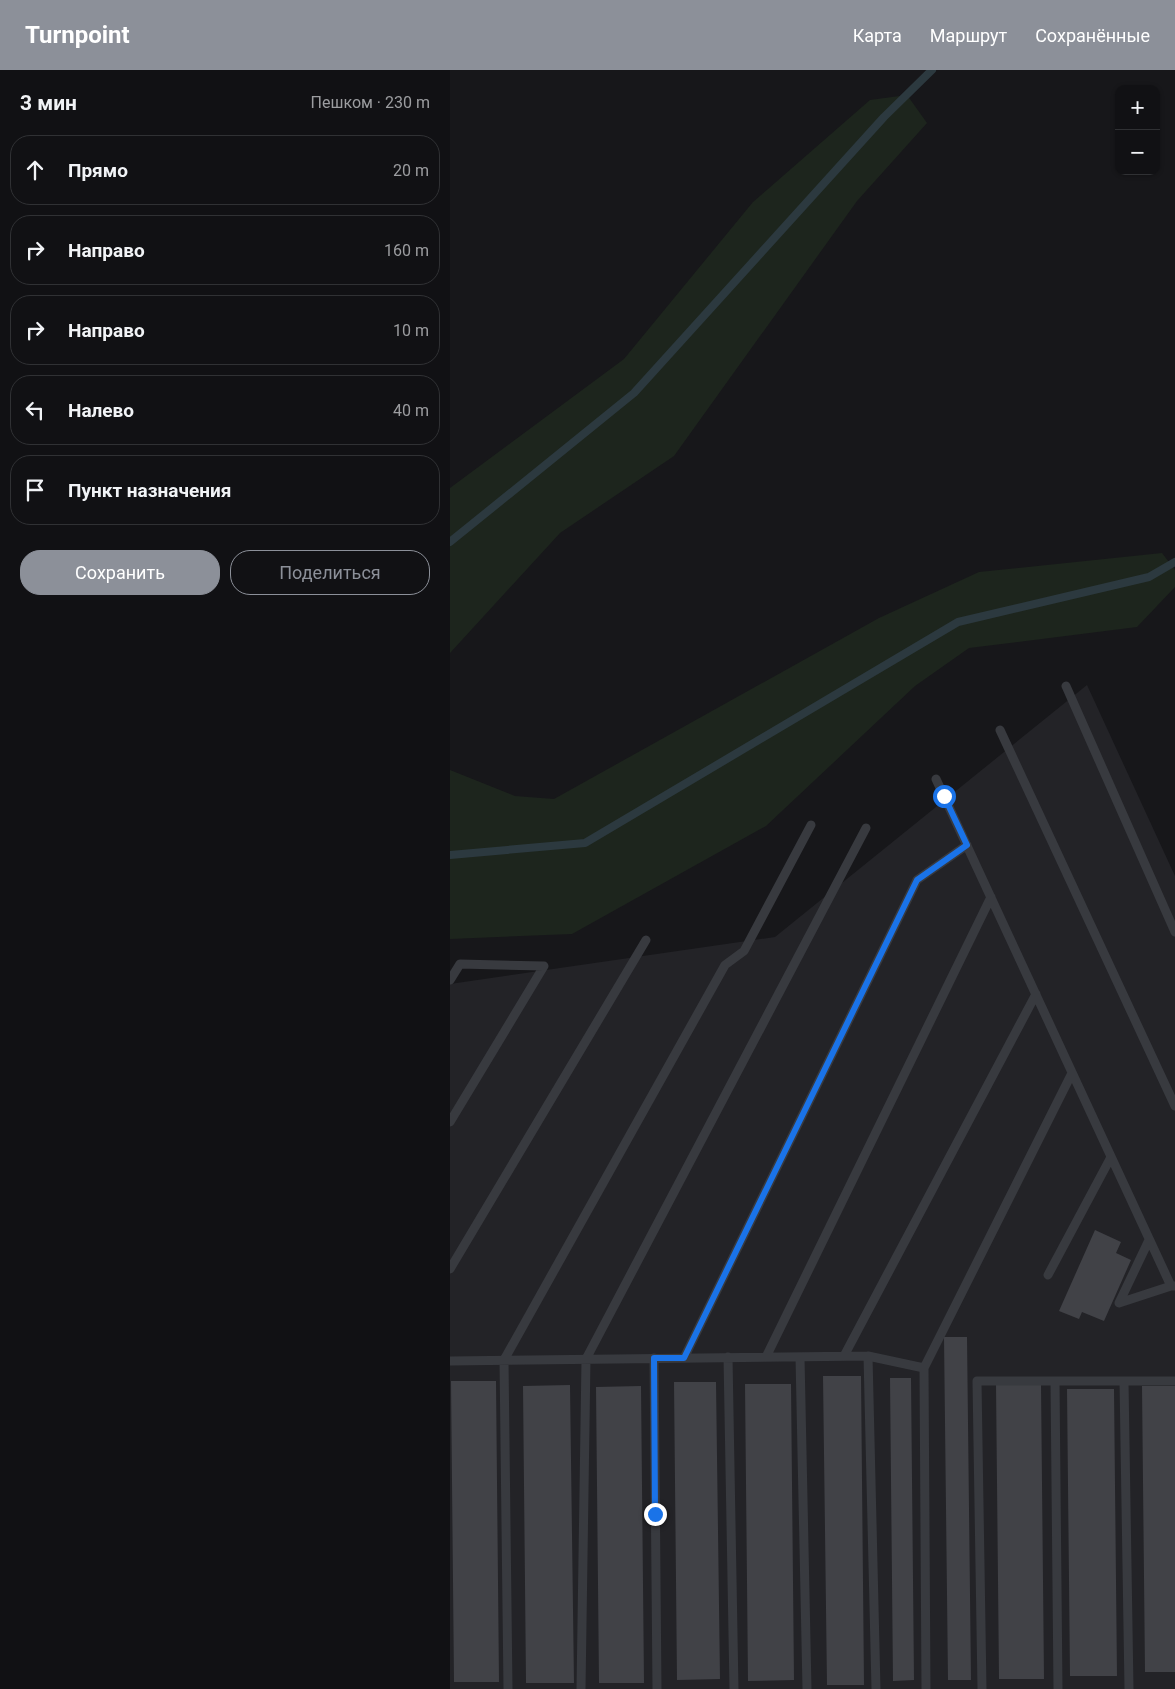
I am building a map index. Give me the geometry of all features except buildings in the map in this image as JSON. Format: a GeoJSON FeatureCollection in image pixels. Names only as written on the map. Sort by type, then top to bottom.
{"type":"FeatureCollection","features":[{"type":"Feature","properties":{"kind":"lane"},"geometry":{"type":"LineString","coordinates":[[1066,686],[1175,932]]}},
{"type":"Feature","properties":{"kind":"lane"},"geometry":{"type":"LineString","coordinates":[[1000,730],[1175,1106]]}},
{"type":"Feature","properties":{"kind":"lane"},"geometry":{"type":"LineString","coordinates":[[936,779],[1149,1240],[1173,1286],[1119,1303],[1149,1240]]}},
{"type":"Feature","properties":{"kind":"lane"},"geometry":{"type":"LineString","coordinates":[[508,1689],[504,1360],[725,965],[744,951],[811,824]]}},
{"type":"Feature","properties":{"kind":"lane"},"geometry":{"type":"LineString","coordinates":[[581,1689],[586,1359],[866,828]]}},
{"type":"Feature","properties":{"kind":"lane"},"geometry":{"type":"LineString","coordinates":[[684,1358],[917,880],[967,845]]}},
{"type":"Feature","properties":{"kind":"lane"},"geometry":{"type":"LineString","coordinates":[[766,1357],[991,897]]}},
{"type":"Feature","properties":{"kind":"lane"},"geometry":{"type":"LineString","coordinates":[[450,1269],[646,940]]}},
{"type":"Feature","properties":{"kind":"lane"},"geometry":{"type":"LineString","coordinates":[[450,980],[460,964],[544,966],[450,1122]]}},
{"type":"Feature","properties":{"kind":"lane"},"geometry":{"type":"LineString","coordinates":[[844,1356],[1036,994]]}},
{"type":"Feature","properties":{"kind":"lane"},"geometry":{"type":"LineString","coordinates":[[926,1689],[924,1368],[1072,1073]]}},
{"type":"Feature","properties":{"kind":"lane"},"geometry":{"type":"LineString","coordinates":[[1048,1275],[1111,1157]]}},
{"type":"Feature","properties":{"kind":"lane"},"geometry":{"type":"LineString","coordinates":[[800,1356],[807,1689]]}},
{"type":"Feature","properties":{"kind":"lane"},"geometry":{"type":"LineString","coordinates":[[450,1361],[868,1356],[924,1368]]}},
{"type":"Feature","properties":{"kind":"lane"},"geometry":{"type":"LineString","coordinates":[[868,1356],[876,1689]]}},
{"type":"Feature","properties":{"kind":"lane"},"geometry":{"type":"LineString","coordinates":[[728,1357],[734,1689]]}},
{"type":"Feature","properties":{"kind":"lane"},"geometry":{"type":"LineString","coordinates":[[654,1358],[657,1689]]}},
{"type":"Feature","properties":{"kind":"lane"},"geometry":{"type":"LineString","coordinates":[[982,1689],[977,1381],[1175,1381]]}},
{"type":"Feature","properties":{"kind":"lane"},"geometry":{"type":"LineString","coordinates":[[1055,1381],[1058,1689]]}},
{"type":"Feature","properties":{"kind":"lane"},"geometry":{"type":"LineString","coordinates":[[1124,1381],[1129,1689]]}},
{"type":"Feature","properties":{"kind":"shaded area"},"geometry":{"type":"Polygon","coordinates":[[[907,95],[927,123],[857,201],[674,456],[560,533],[450,653],[450,488],[624,359],[753,202],[870,100],[907,95]]]}},
{"type":"Feature","properties":{"kind":"shaded area"},"geometry":{"type":"Polygon","coordinates":[[[1162,553],[1175,570],[1175,587],[1137,627],[969,648],[915,686],[766,826],[572,934],[450,939],[450,770],[515,796],[554,799],[879,618],[979,572],[1162,553]]]}},
{"type":"Feature","properties":{"kind":"shaded area"},"geometry":{"type":"Polygon","coordinates":[[[1087,685],[1175,876],[1175,1689],[450,1689],[450,984],[775,937],[1087,685]]]}},
{"type":"Feature","properties":{"kind":"waterway"},"geometry":{"type":"LineString","coordinates":[[450,542],[634,393],[884,117],[932,70]]}},
{"type":"Feature","properties":{"kind":"waterway"},"geometry":{"type":"LineString","coordinates":[[450,855],[585,843],[958,622],[1149,577],[1175,562]]}},
{"type":"Feature","properties":{"kind":"route"},"geometry":{"type":"LineString","coordinates":[[655,1514],[654,1358],[684,1358],[917,880],[967,845],[944,796]]}}]}
